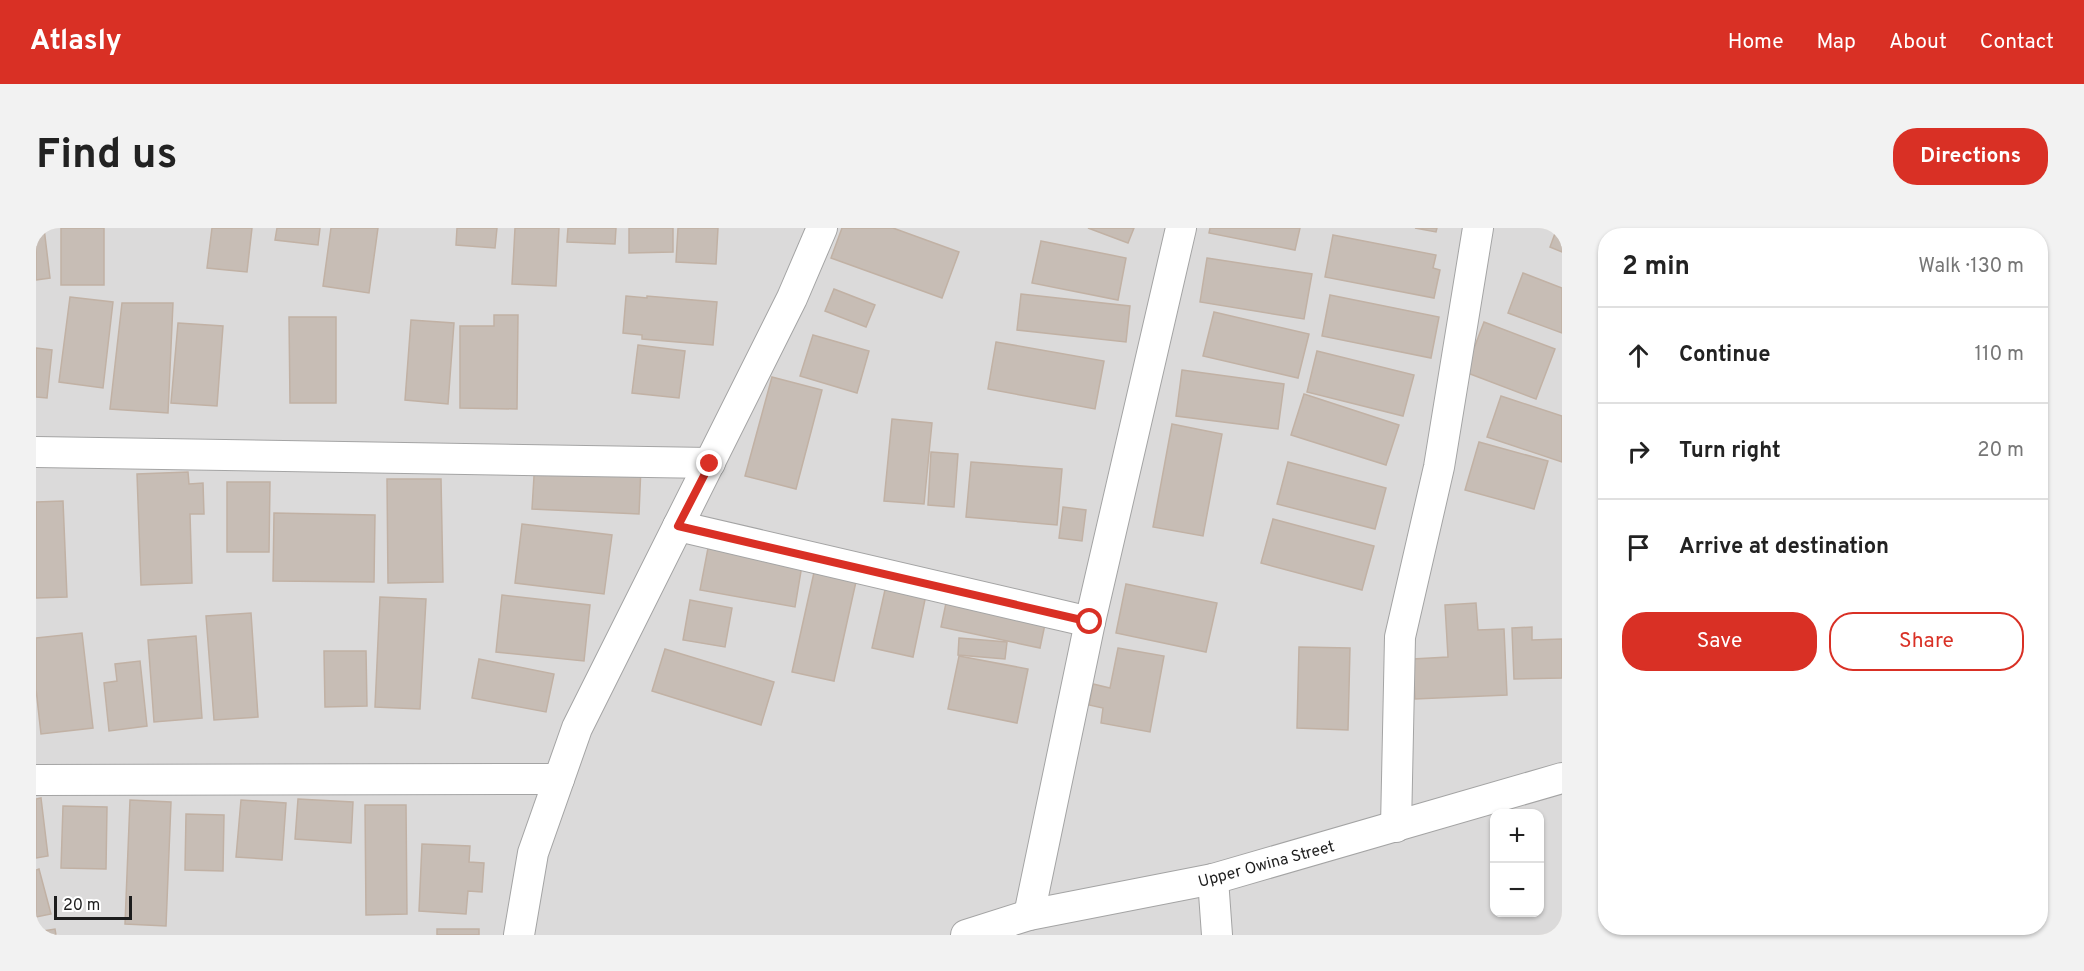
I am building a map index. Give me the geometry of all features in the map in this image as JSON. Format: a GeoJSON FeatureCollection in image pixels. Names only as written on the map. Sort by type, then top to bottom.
{"type":"FeatureCollection","features":[{"type":"Feature","properties":{"kind":"street"},"geometry":{"type":"LineString","coordinates":[[519,935],[533,853],[577,728],[792,298],[822,228]]}},
{"type":"Feature","properties":{"kind":"street"},"geometry":{"type":"LineString","coordinates":[[1029,915],[1090,622],[1181,228]]}},
{"type":"Feature","properties":{"kind":"street"},"geometry":{"type":"LineString","coordinates":[[1396,827],[1400,638],[1439,467],[1478,228]]}},
{"type":"Feature","properties":{"kind":"street"},"geometry":{"type":"LineString","coordinates":[[36,452],[710,464]]}},
{"type":"Feature","properties":{"kind":"street"},"geometry":{"type":"LineString","coordinates":[[678,526],[1090,622]]}},
{"type":"Feature","properties":{"kind":"street","name":"Upper Owina Street"},"geometry":{"type":"LineString","coordinates":[[966,935],[1029,915],[1213,879],[1562,778]]}},
{"type":"Feature","properties":{"kind":"street"},"geometry":{"type":"LineString","coordinates":[[36,780],[559,779]]}},
{"type":"Feature","properties":{"kind":"street"},"geometry":{"type":"LineString","coordinates":[[1213,879],[1217,935]]}},
{"type":"Feature","properties":{"kind":"shaded area"},"geometry":{"type":"Polygon","coordinates":[[[36,228],[1562,228],[1562,935],[36,935],[36,228]]]}},
{"type":"Feature","properties":{"kind":"building"},"geometry":{"type":"Polygon","coordinates":[[[36,228],[44,228],[50,278],[36,280],[36,228]]]}},
{"type":"Feature","properties":{"kind":"building"},"geometry":{"type":"Polygon","coordinates":[[[61,228],[104,228],[104,285],[61,285],[61,228]]]}},
{"type":"Feature","properties":{"kind":"building"},"geometry":{"type":"Polygon","coordinates":[[[212,228],[252,228],[247,272],[207,268],[212,228]]]}},
{"type":"Feature","properties":{"kind":"building"},"geometry":{"type":"Polygon","coordinates":[[[277,228],[320,228],[318,245],[275,240],[277,228]]]}},
{"type":"Feature","properties":{"kind":"building"},"geometry":{"type":"Polygon","coordinates":[[[331,228],[378,228],[369,293],[323,286],[331,228]]]}},
{"type":"Feature","properties":{"kind":"building"},"geometry":{"type":"Polygon","coordinates":[[[457,228],[497,228],[495,248],[456,245],[457,228]]]}},
{"type":"Feature","properties":{"kind":"building"},"geometry":{"type":"Polygon","coordinates":[[[515,228],[559,228],[556,286],[512,284],[515,228]]]}},
{"type":"Feature","properties":{"kind":"building"},"geometry":{"type":"Polygon","coordinates":[[[568,228],[616,228],[615,244],[567,242],[568,228]]]}},
{"type":"Feature","properties":{"kind":"building"},"geometry":{"type":"Polygon","coordinates":[[[629,228],[673,228],[673,252],[629,253],[629,228]]]}},
{"type":"Feature","properties":{"kind":"building"},"geometry":{"type":"Polygon","coordinates":[[[678,228],[718,228],[716,264],[676,262],[678,228]]]}},
{"type":"Feature","properties":{"kind":"building"},"geometry":{"type":"Polygon","coordinates":[[[842,228],[893,228],[959,252],[942,298],[831,258],[842,228]]]}},
{"type":"Feature","properties":{"kind":"building"},"geometry":{"type":"Polygon","coordinates":[[[1088,228],[1134,228],[1128,243],[1088,228]]]}},
{"type":"Feature","properties":{"kind":"building"},"geometry":{"type":"Polygon","coordinates":[[[1210,228],[1300,228],[1295,250],[1209,233],[1210,228]]]}},
{"type":"Feature","properties":{"kind":"building"},"geometry":{"type":"Polygon","coordinates":[[[1415,228],[1437,228],[1436,232],[1415,228]]]}},
{"type":"Feature","properties":{"kind":"building"},"geometry":{"type":"Polygon","coordinates":[[[1557,228],[1562,228],[1562,252],[1550,247],[1557,228]]]}},
{"type":"Feature","properties":{"kind":"building"},"geometry":{"type":"Polygon","coordinates":[[[1333,235],[1436,255],[1433,268],[1440,270],[1434,298],[1325,277],[1333,235]]]}},
{"type":"Feature","properties":{"kind":"building"},"geometry":{"type":"Polygon","coordinates":[[[1041,241],[1126,258],[1118,300],[1032,283],[1041,241]]]}},
{"type":"Feature","properties":{"kind":"building"},"geometry":{"type":"Polygon","coordinates":[[[1207,258],[1312,274],[1304,319],[1200,302],[1207,258]]]}},
{"type":"Feature","properties":{"kind":"building"},"geometry":{"type":"Polygon","coordinates":[[[1523,273],[1562,288],[1562,333],[1508,313],[1523,273]]]}},
{"type":"Feature","properties":{"kind":"building"},"geometry":{"type":"Polygon","coordinates":[[[834,289],[875,305],[866,327],[825,311],[834,289]]]}},
{"type":"Feature","properties":{"kind":"building"},"geometry":{"type":"Polygon","coordinates":[[[1021,294],[1130,306],[1126,342],[1017,330],[1021,294]]]}},
{"type":"Feature","properties":{"kind":"building"},"geometry":{"type":"Polygon","coordinates":[[[1330,295],[1439,317],[1431,358],[1322,336],[1330,295]]]}},
{"type":"Feature","properties":{"kind":"building"},"geometry":{"type":"Polygon","coordinates":[[[626,296],[717,302],[713,345],[642,339],[642,335],[623,333],[626,296]]]}},
{"type":"Feature","properties":{"kind":"building"},"geometry":{"type":"Polygon","coordinates":[[[70,297],[113,302],[103,388],[59,382],[70,297]]]}},
{"type":"Feature","properties":{"kind":"building"},"geometry":{"type":"Polygon","coordinates":[[[122,303],[173,303],[168,413],[110,409],[122,303]]]}},
{"type":"Feature","properties":{"kind":"building"},"geometry":{"type":"Polygon","coordinates":[[[1214,312],[1309,334],[1298,378],[1203,356],[1214,312]]]}},
{"type":"Feature","properties":{"kind":"building"},"geometry":{"type":"Polygon","coordinates":[[[494,315],[518,315],[517,409],[460,408],[460,326],[494,326],[494,315]]]}},
{"type":"Feature","properties":{"kind":"building"},"geometry":{"type":"Polygon","coordinates":[[[289,317],[336,317],[336,403],[290,403],[289,317]]]}},
{"type":"Feature","properties":{"kind":"building"},"geometry":{"type":"Polygon","coordinates":[[[411,320],[454,323],[448,404],[405,400],[411,320]]]}},
{"type":"Feature","properties":{"kind":"building"},"geometry":{"type":"Polygon","coordinates":[[[1484,322],[1555,349],[1536,399],[1465,372],[1484,322]]]}},
{"type":"Feature","properties":{"kind":"building"},"geometry":{"type":"Polygon","coordinates":[[[178,323],[223,326],[217,406],[171,403],[178,323]]]}},
{"type":"Feature","properties":{"kind":"building"},"geometry":{"type":"Polygon","coordinates":[[[813,335],[869,351],[857,393],[800,376],[813,335]]]}},
{"type":"Feature","properties":{"kind":"building"},"geometry":{"type":"Polygon","coordinates":[[[996,342],[1104,361],[1095,409],[988,389],[996,342]]]}},
{"type":"Feature","properties":{"kind":"building"},"geometry":{"type":"Polygon","coordinates":[[[638,345],[685,351],[679,398],[632,393],[638,345]]]}},
{"type":"Feature","properties":{"kind":"building"},"geometry":{"type":"Polygon","coordinates":[[[36,348],[52,350],[47,398],[36,397],[36,348]]]}},
{"type":"Feature","properties":{"kind":"building"},"geometry":{"type":"Polygon","coordinates":[[[1317,351],[1414,375],[1403,416],[1307,392],[1317,351]]]}},
{"type":"Feature","properties":{"kind":"building"},"geometry":{"type":"Polygon","coordinates":[[[1182,370],[1284,384],[1278,429],[1176,416],[1182,370]]]}},
{"type":"Feature","properties":{"kind":"building"},"geometry":{"type":"Polygon","coordinates":[[[772,377],[822,390],[796,489],[745,476],[772,377]]]}},
{"type":"Feature","properties":{"kind":"building"},"geometry":{"type":"Polygon","coordinates":[[[1304,394],[1399,425],[1386,465],[1291,435],[1304,394]]]}},
{"type":"Feature","properties":{"kind":"building"},"geometry":{"type":"Polygon","coordinates":[[[1501,396],[1562,416],[1562,462],[1487,437],[1501,396]]]}},
{"type":"Feature","properties":{"kind":"building"},"geometry":{"type":"Polygon","coordinates":[[[892,419],[932,423],[924,504],[884,501],[892,419]]]}},
{"type":"Feature","properties":{"kind":"building"},"geometry":{"type":"Polygon","coordinates":[[[1172,424],[1222,434],[1203,536],[1153,527],[1172,424]]]}},
{"type":"Feature","properties":{"kind":"building"},"geometry":{"type":"Polygon","coordinates":[[[1479,442],[1548,461],[1534,509],[1465,490],[1479,442]]]}},
{"type":"Feature","properties":{"kind":"building"},"geometry":{"type":"Polygon","coordinates":[[[931,452],[958,454],[954,507],[928,505],[931,452]]]}},
{"type":"Feature","properties":{"kind":"building"},"geometry":{"type":"Polygon","coordinates":[[[535,460],[641,466],[639,514],[532,509],[535,460]]]}},
{"type":"Feature","properties":{"kind":"building"},"geometry":{"type":"Polygon","coordinates":[[[971,462],[1062,469],[1057,525],[966,517],[971,462]]]}},
{"type":"Feature","properties":{"kind":"building"},"geometry":{"type":"Polygon","coordinates":[[[1288,462],[1386,488],[1375,529],[1277,504],[1288,462]]]}},
{"type":"Feature","properties":{"kind":"building"},"geometry":{"type":"Polygon","coordinates":[[[188,472],[189,484],[203,483],[204,514],[190,514],[192,583],[141,585],[137,474],[188,472]]]}},
{"type":"Feature","properties":{"kind":"building"},"geometry":{"type":"Polygon","coordinates":[[[387,479],[441,479],[443,582],[388,583],[387,479]]]}},
{"type":"Feature","properties":{"kind":"building"},"geometry":{"type":"Polygon","coordinates":[[[227,482],[270,482],[269,552],[227,552],[227,482]]]}},
{"type":"Feature","properties":{"kind":"building"},"geometry":{"type":"Polygon","coordinates":[[[63,501],[67,597],[36,598],[36,502],[63,501]]]}},
{"type":"Feature","properties":{"kind":"building"},"geometry":{"type":"Polygon","coordinates":[[[1063,507],[1086,510],[1082,541],[1059,538],[1063,507]]]}},
{"type":"Feature","properties":{"kind":"building"},"geometry":{"type":"Polygon","coordinates":[[[274,513],[375,515],[374,582],[273,581],[274,513]]]}},
{"type":"Feature","properties":{"kind":"building"},"geometry":{"type":"Polygon","coordinates":[[[1273,519],[1374,546],[1362,590],[1261,563],[1273,519]]]}},
{"type":"Feature","properties":{"kind":"building"},"geometry":{"type":"Polygon","coordinates":[[[522,524],[612,535],[604,594],[515,583],[522,524]]]}},
{"type":"Feature","properties":{"kind":"building"},"geometry":{"type":"Polygon","coordinates":[[[708,548],[802,565],[795,607],[700,590],[708,548]]]}},
{"type":"Feature","properties":{"kind":"building"},"geometry":{"type":"Polygon","coordinates":[[[815,568],[857,577],[834,681],[792,672],[815,568]]]}},
{"type":"Feature","properties":{"kind":"building"},"geometry":{"type":"Polygon","coordinates":[[[887,581],[927,590],[913,657],[872,648],[887,581]]]}},
{"type":"Feature","properties":{"kind":"building"},"geometry":{"type":"Polygon","coordinates":[[[950,584],[1049,605],[1040,648],[941,627],[950,584]]]}},
{"type":"Feature","properties":{"kind":"building"},"geometry":{"type":"Polygon","coordinates":[[[1126,584],[1217,603],[1206,652],[1116,633],[1126,584]]]}},
{"type":"Feature","properties":{"kind":"building"},"geometry":{"type":"Polygon","coordinates":[[[502,595],[590,605],[584,661],[496,652],[502,595]]]}},
{"type":"Feature","properties":{"kind":"building"},"geometry":{"type":"Polygon","coordinates":[[[380,597],[426,599],[420,709],[375,707],[380,597]]]}},
{"type":"Feature","properties":{"kind":"building"},"geometry":{"type":"Polygon","coordinates":[[[690,600],[732,608],[725,647],[683,640],[690,600]]]}},
{"type":"Feature","properties":{"kind":"building"},"geometry":{"type":"Polygon","coordinates":[[[1476,603],[1478,630],[1504,629],[1507,695],[1415,699],[1413,659],[1448,657],[1445,605],[1476,603]]]}},
{"type":"Feature","properties":{"kind":"building"},"geometry":{"type":"Polygon","coordinates":[[[251,613],[258,717],[214,720],[206,616],[251,613]]]}},
{"type":"Feature","properties":{"kind":"building"},"geometry":{"type":"Polygon","coordinates":[[[1532,627],[1532,640],[1562,639],[1562,678],[1514,679],[1512,628],[1532,627]]]}},
{"type":"Feature","properties":{"kind":"building"},"geometry":{"type":"Polygon","coordinates":[[[82,633],[93,728],[41,734],[36,689],[36,638],[82,633]]]}},
{"type":"Feature","properties":{"kind":"building"},"geometry":{"type":"Polygon","coordinates":[[[196,636],[202,718],[154,722],[148,640],[196,636]]]}},
{"type":"Feature","properties":{"kind":"building"},"geometry":{"type":"Polygon","coordinates":[[[959,638],[1007,642],[1005,659],[958,655],[959,638]]]}},
{"type":"Feature","properties":{"kind":"building"},"geometry":{"type":"Polygon","coordinates":[[[1299,647],[1350,648],[1348,730],[1297,728],[1299,647]]]}},
{"type":"Feature","properties":{"kind":"building"},"geometry":{"type":"Polygon","coordinates":[[[1118,648],[1164,656],[1150,732],[1101,723],[1103,708],[1089,705],[1093,684],[1110,688],[1118,648]]]}},
{"type":"Feature","properties":{"kind":"building"},"geometry":{"type":"Polygon","coordinates":[[[665,649],[774,682],[761,725],[652,691],[665,649]]]}},
{"type":"Feature","properties":{"kind":"building"},"geometry":{"type":"Polygon","coordinates":[[[324,651],[366,651],[367,706],[325,707],[324,651]]]}},
{"type":"Feature","properties":{"kind":"building"},"geometry":{"type":"Polygon","coordinates":[[[959,656],[1028,669],[1017,723],[948,709],[959,656]]]}},
{"type":"Feature","properties":{"kind":"building"},"geometry":{"type":"Polygon","coordinates":[[[479,659],[554,674],[546,712],[472,698],[479,659]]]}},
{"type":"Feature","properties":{"kind":"building"},"geometry":{"type":"Polygon","coordinates":[[[140,661],[147,726],[109,731],[104,683],[117,681],[115,664],[140,661]]]}},
{"type":"Feature","properties":{"kind":"building"},"geometry":{"type":"Polygon","coordinates":[[[41,798],[48,856],[36,858],[36,799],[41,798]]]}},
{"type":"Feature","properties":{"kind":"building"},"geometry":{"type":"Polygon","coordinates":[[[298,799],[353,802],[351,843],[295,839],[298,799]]]}},
{"type":"Feature","properties":{"kind":"building"},"geometry":{"type":"Polygon","coordinates":[[[130,800],[171,802],[166,926],[125,924],[130,800]]]}},
{"type":"Feature","properties":{"kind":"building"},"geometry":{"type":"Polygon","coordinates":[[[241,800],[286,803],[282,860],[236,857],[241,800]]]}},
{"type":"Feature","properties":{"kind":"building"},"geometry":{"type":"Polygon","coordinates":[[[365,805],[406,805],[407,914],[366,915],[365,805]]]}},
{"type":"Feature","properties":{"kind":"building"},"geometry":{"type":"Polygon","coordinates":[[[63,806],[107,807],[106,869],[61,868],[63,806]]]}},
{"type":"Feature","properties":{"kind":"building"},"geometry":{"type":"Polygon","coordinates":[[[186,814],[224,815],[223,871],[185,870],[186,814]]]}},
{"type":"Feature","properties":{"kind":"building"},"geometry":{"type":"Polygon","coordinates":[[[422,844],[470,846],[469,862],[484,863],[482,892],[468,891],[466,914],[419,911],[422,844]]]}},
{"type":"Feature","properties":{"kind":"building"},"geometry":{"type":"Polygon","coordinates":[[[39,869],[51,914],[36,917],[36,870],[39,869]]]}},
{"type":"Feature","properties":{"kind":"building"},"geometry":{"type":"Polygon","coordinates":[[[55,929],[56,935],[36,935],[36,932],[55,929]]]}},
{"type":"Feature","properties":{"kind":"building"},"geometry":{"type":"Polygon","coordinates":[[[437,929],[479,929],[479,935],[437,935],[437,929]]]}},
{"type":"Feature","properties":{"kind":"route"},"geometry":{"type":"LineString","coordinates":[[710,464],[678,526],[1090,622]]}}]}
